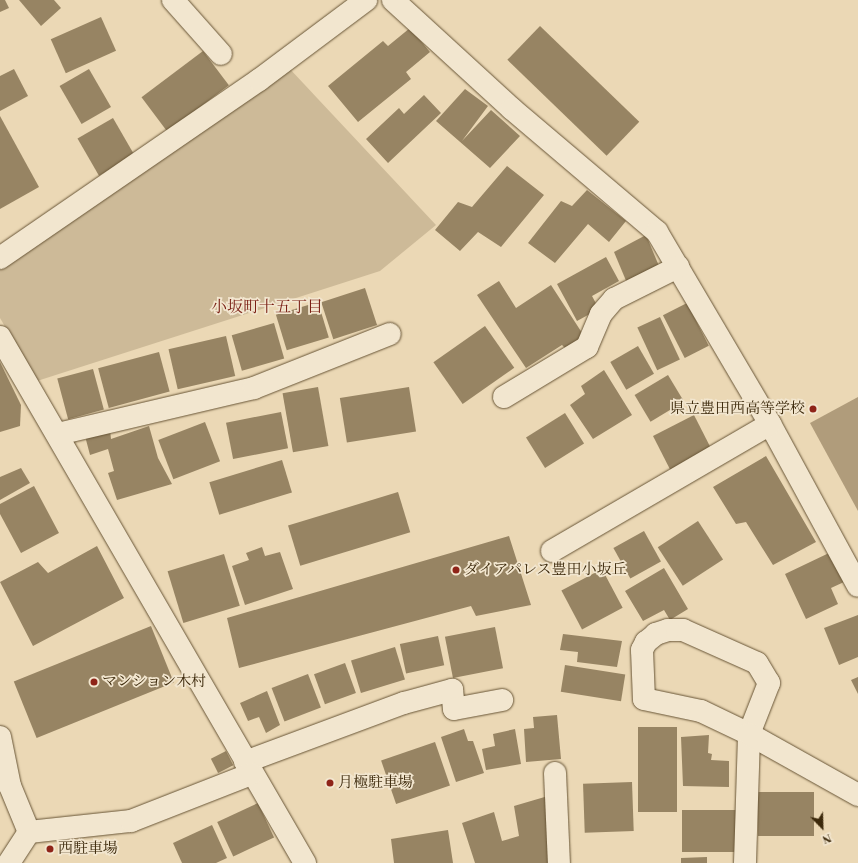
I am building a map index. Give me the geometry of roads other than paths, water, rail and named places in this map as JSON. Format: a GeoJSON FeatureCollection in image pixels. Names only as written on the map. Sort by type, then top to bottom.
{"type":"FeatureCollection","features":[{"type":"Feature","properties":{"kind":"street"},"geometry":{"type":"LineString","coordinates":[[173,0],[221,54]]}},
{"type":"Feature","properties":{"kind":"street"},"geometry":{"type":"LineString","coordinates":[[0,258],[259,80],[366,0]]}},
{"type":"Feature","properties":{"kind":"street"},"geometry":{"type":"LineString","coordinates":[[393,0],[512,109],[657,232],[770,424],[858,586]]}},
{"type":"Feature","properties":{"kind":"street"},"geometry":{"type":"LineString","coordinates":[[504,397],[586,347],[601,314],[614,299],[678,267]]}},
{"type":"Feature","properties":{"kind":"street"},"geometry":{"type":"LineString","coordinates":[[58,434],[254,388],[390,334]]}},
{"type":"Feature","properties":{"kind":"street"},"geometry":{"type":"LineString","coordinates":[[0,336],[58,434],[248,768],[305,863]]}},
{"type":"Feature","properties":{"kind":"street"},"geometry":{"type":"LineString","coordinates":[[552,551],[770,424]]}},
{"type":"Feature","properties":{"kind":"street"},"geometry":{"type":"LineString","coordinates":[[744,863],[749,734],[769,683],[757,663],[684,630],[668,630],[656,634],[646,642],[642,650],[644,698],[701,711],[749,734],[858,795]]}},
{"type":"Feature","properties":{"kind":"street"},"geometry":{"type":"LineString","coordinates":[[9,863],[30,832],[131,821],[248,768],[404,703],[452,690],[454,709],[502,700]]}},
{"type":"Feature","properties":{"kind":"street"},"geometry":{"type":"LineString","coordinates":[[0,737],[10,786],[30,832]]}},
{"type":"Feature","properties":{"kind":"street"},"geometry":{"type":"LineString","coordinates":[[555,773],[559,863]]}},
{"type":"Feature","properties":{"kind":"place","name":"県立豊田西高等学校"},"geometry":{"type":"Point","coordinates":[813,409]}},
{"type":"Feature","properties":{"kind":"place","name":"ダイアパレス豊田小坂丘"},"geometry":{"type":"Point","coordinates":[456,570]}},
{"type":"Feature","properties":{"kind":"place","name":"マンション木村"},"geometry":{"type":"Point","coordinates":[94,682]}},
{"type":"Feature","properties":{"kind":"place","name":"月極駐車場"},"geometry":{"type":"Point","coordinates":[330,783]}},
{"type":"Feature","properties":{"kind":"place","name":"西駐車場"},"geometry":{"type":"Point","coordinates":[50,849]}},
{"type":"Feature","properties":{"kind":"district","name":"小坂町十五丁目"},"geometry":{"type":"Point","coordinates":[267,307]}}]}
